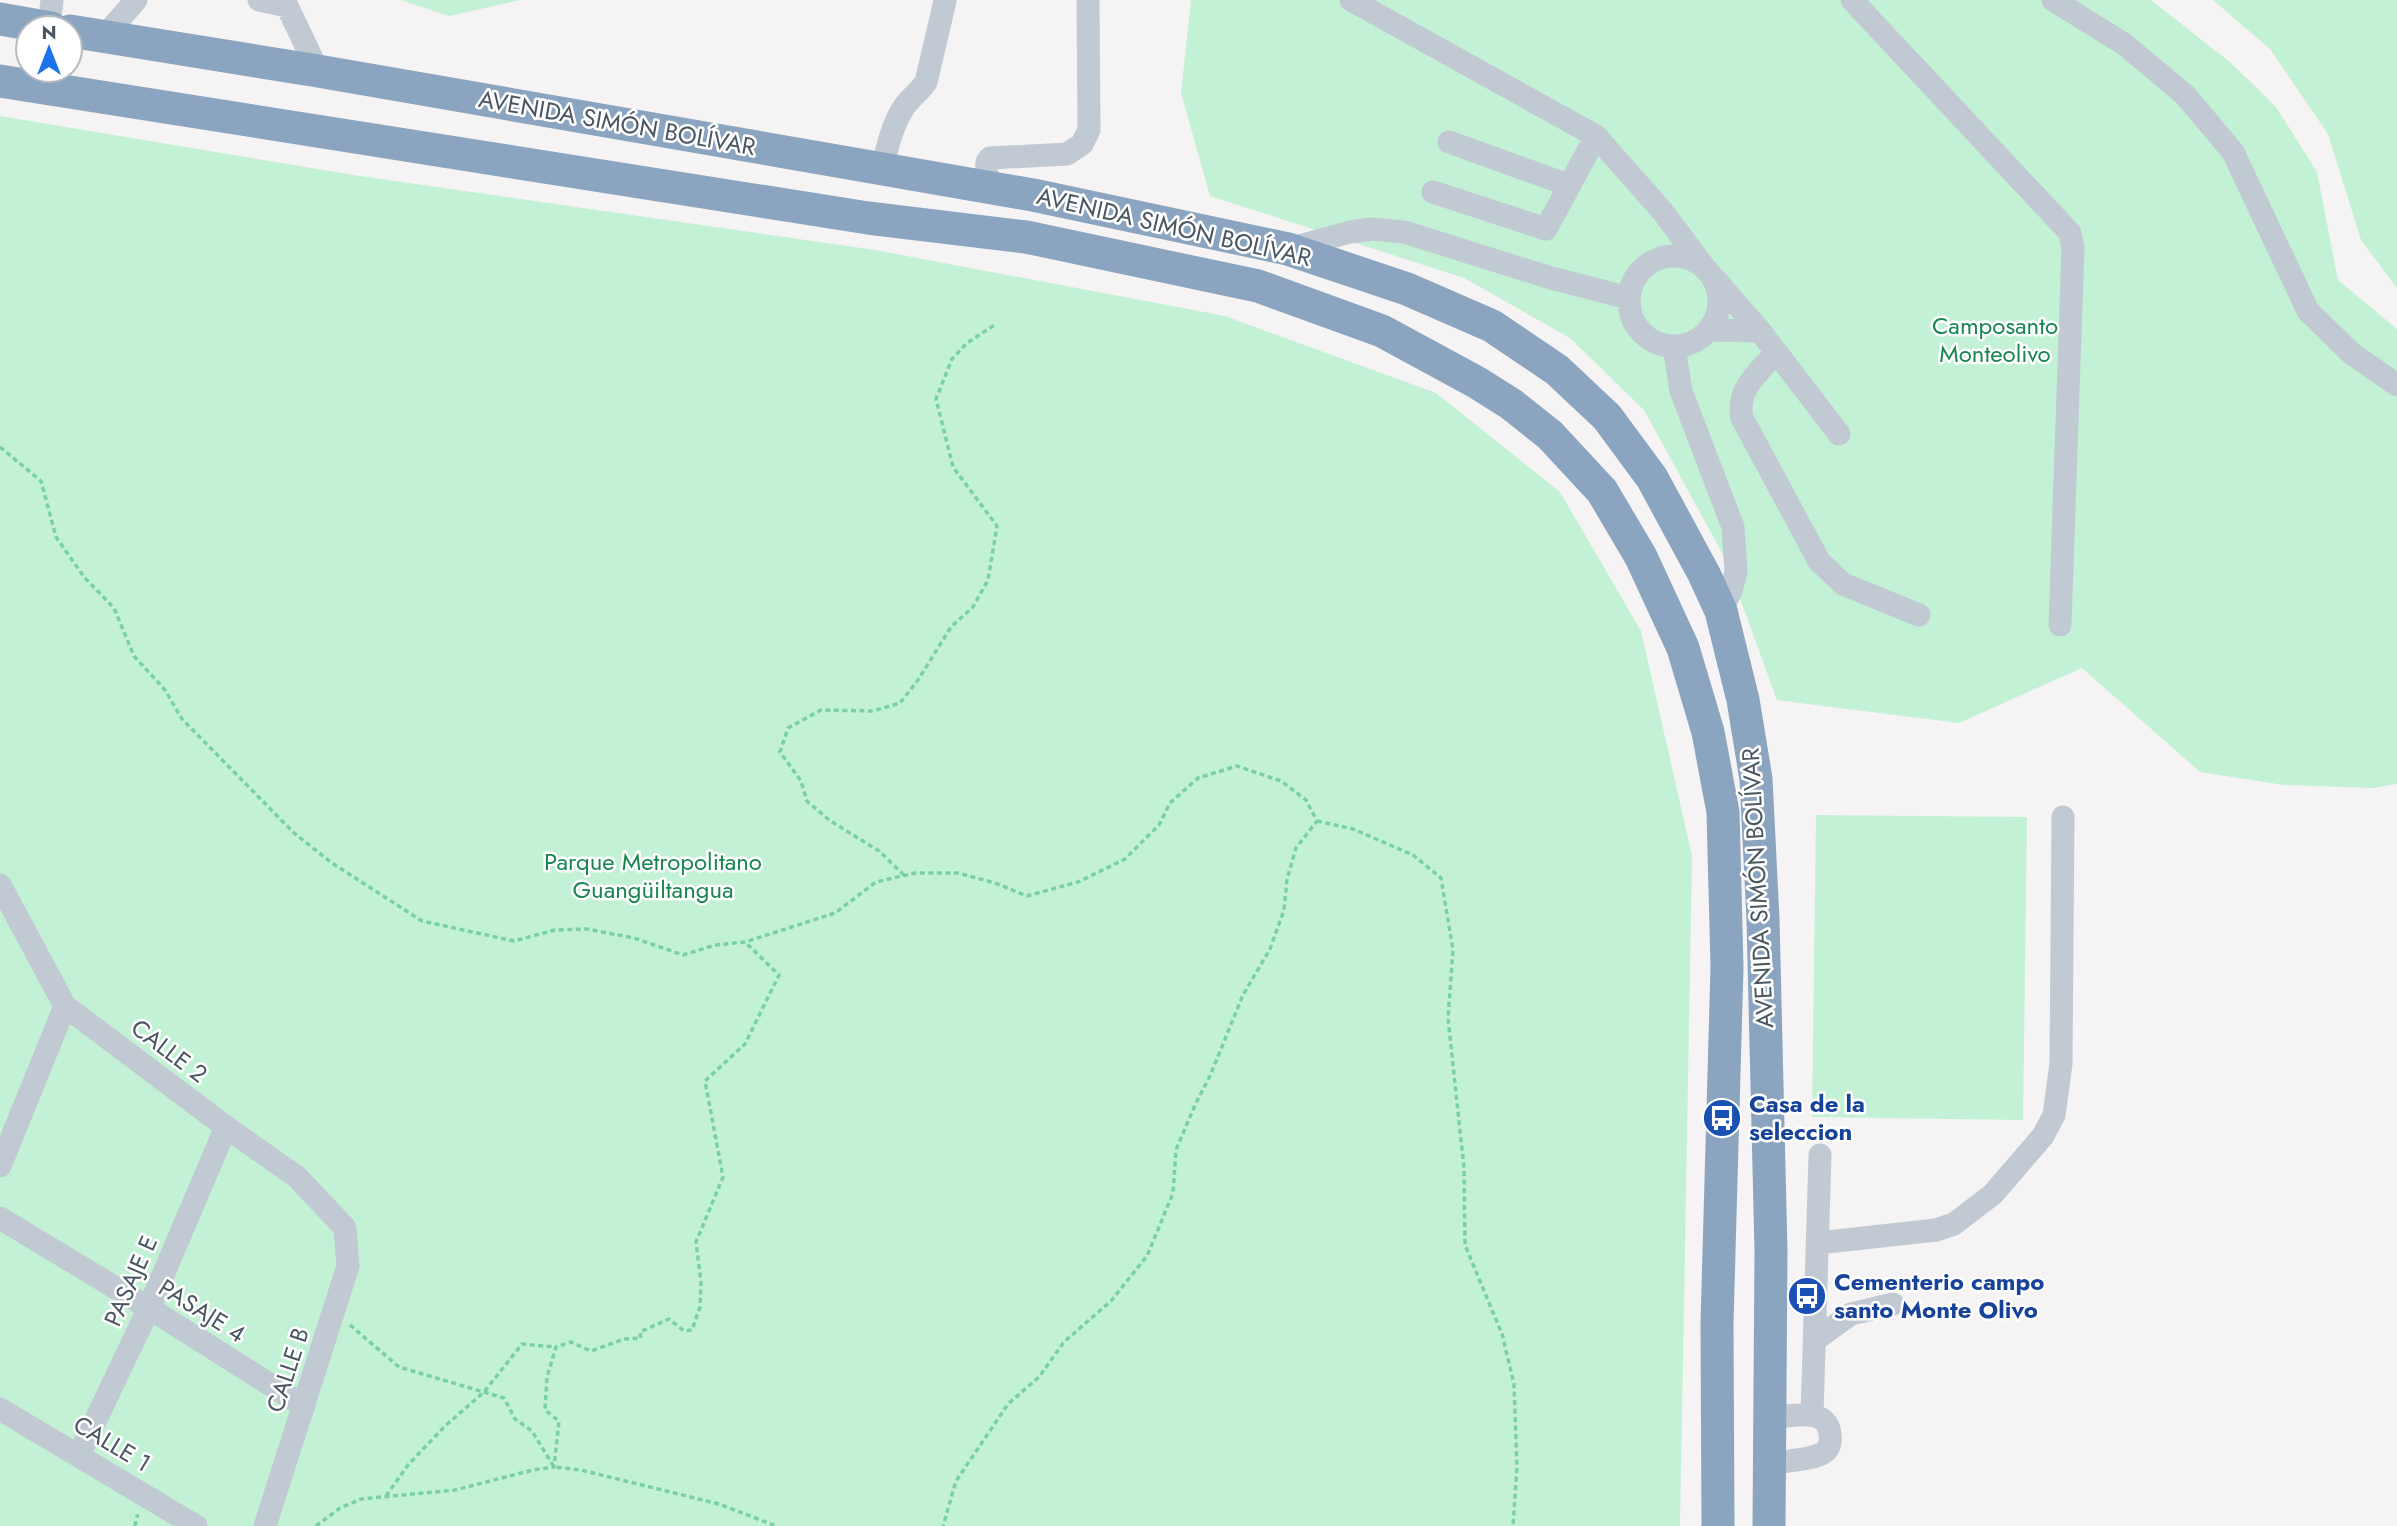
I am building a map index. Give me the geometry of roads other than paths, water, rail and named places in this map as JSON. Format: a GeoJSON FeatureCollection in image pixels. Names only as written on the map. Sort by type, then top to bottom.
{"type":"FeatureCollection","features":[{"type":"Feature","properties":{"kind":"highway","name":"AVENIDA SIMÓN BOLÍVAR"},"geometry":{"type":"LineString","coordinates":[[84,34],[318,71],[986,187],[1288,249],[1407,289],[1492,327],[1557,370],[1607,417],[1652,478],[1721,611],[1743,700],[1756,779],[1763,919],[1772,1251],[1769,1524]]}},
{"type":"Feature","properties":{"kind":"highway","name":"AVENIDA SIMÓN BOLÍVAR"},"geometry":{"type":"LineString","coordinates":[[0,81],[868,218],[1026,237],[1258,286],[1382,331],[1476,382],[1511,404],[1550,435],[1602,491],[1647,569],[1683,649],[1708,732],[1723,812],[1727,967],[1717,1323],[1718,1525]]}},
{"type":"Feature","properties":{"kind":"highway"},"geometry":{"type":"LineString","coordinates":[[1718,1525],[1769,1524]]}},
{"type":"Feature","properties":{"kind":"street"},"geometry":{"type":"LineString","coordinates":[[104,37],[136,0]]}},
{"type":"Feature","properties":{"kind":"street"},"geometry":{"type":"LineString","coordinates":[[259,0],[287,6],[318,71]]}},
{"type":"Feature","properties":{"kind":"street"},"geometry":{"type":"LineString","coordinates":[[986,187],[987,162],[990,158],[1067,154],[1082,144],[1089,130],[1088,0]]}},
{"type":"Feature","properties":{"kind":"street"},"geometry":{"type":"LineString","coordinates":[[1351,0],[1596,136],[1663,212],[1839,434]]}},
{"type":"Feature","properties":{"kind":"street"},"geometry":{"type":"LineString","coordinates":[[1852,0],[2070,233],[2073,248],[2060,625]]}},
{"type":"Feature","properties":{"kind":"street"},"geometry":{"type":"LineString","coordinates":[[2053,0],[2123,44],[2185,95],[2233,152],[2308,311],[2351,353],[2397,385]]}},
{"type":"Feature","properties":{"kind":"street"},"geometry":{"type":"LineString","coordinates":[[882,170],[888,143],[898,118],[906,104],[920,92],[926,82],[945,1]]}},
{"type":"Feature","properties":{"kind":"street"},"geometry":{"type":"LineString","coordinates":[[1433,192],[1546,229],[1596,136]]}},
{"type":"Feature","properties":{"kind":"street"},"geometry":{"type":"LineString","coordinates":[[1449,142],[1568,185]]}},
{"type":"Feature","properties":{"kind":"street"},"geometry":{"type":"LineString","coordinates":[[1663,212],[1663,257]]}},
{"type":"Feature","properties":{"kind":"street"},"geometry":{"type":"LineString","coordinates":[[1288,249],[1350,232],[1372,229],[1404,232],[1551,278],[1629,298]]}},
{"type":"Feature","properties":{"kind":"street"},"geometry":{"type":"LineString","coordinates":[[1663,257],[1685,257],[1709,272],[1719,292],[1719,306],[1716,319],[1709,330],[1687,344],[1674,346],[1647,337],[1637,326],[1631,313],[1629,298],[1639,272],[1650,263],[1663,257]]}},
{"type":"Feature","properties":{"kind":"street"},"geometry":{"type":"LineString","coordinates":[[1709,330],[1760,331]]}},
{"type":"Feature","properties":{"kind":"street"},"geometry":{"type":"LineString","coordinates":[[1674,346],[1681,391],[1733,527],[1736,572],[1731,591],[1721,611]]}},
{"type":"Feature","properties":{"kind":"street"},"geometry":{"type":"LineString","coordinates":[[1776,353],[1743,391],[1739,405],[1742,418],[1819,561],[1843,584],[1919,615]]}},
{"type":"Feature","properties":{"kind":"street"},"geometry":{"type":"LineString","coordinates":[[1818,1243],[1936,1230],[1954,1224],[1993,1194],[2050,1126],[2058,1095],[2061,1064],[2063,817]]}},
{"type":"Feature","properties":{"kind":"street","name":"CALLE 2"},"geometry":{"type":"LineString","coordinates":[[0,885],[65,1006],[297,1177],[345,1228]]}},
{"type":"Feature","properties":{"kind":"street"},"geometry":{"type":"LineString","coordinates":[[0,1166],[65,1006]]}},
{"type":"Feature","properties":{"kind":"street","name":"PASAJE E"},"geometry":{"type":"LineString","coordinates":[[79,1455],[149,1308],[226,1127]]}},
{"type":"Feature","properties":{"kind":"street"},"geometry":{"type":"LineString","coordinates":[[1812,1415],[1821,1154]]}},
{"type":"Feature","properties":{"kind":"street","name":"PASAJE 4"},"geometry":{"type":"LineString","coordinates":[[0,1218],[303,1406]]}},
{"type":"Feature","properties":{"kind":"street","name":"CALLE B"},"geometry":{"type":"LineString","coordinates":[[265,1526],[348,1266],[345,1228]]}},
{"type":"Feature","properties":{"kind":"street"},"geometry":{"type":"LineString","coordinates":[[1815,1339],[1851,1314],[1894,1304]]}},
{"type":"Feature","properties":{"kind":"street","name":"CALLE 1"},"geometry":{"type":"LineString","coordinates":[[0,1409],[196,1526]]}},
{"type":"Feature","properties":{"kind":"street"},"geometry":{"type":"LineString","coordinates":[[1770,1419],[1812,1415],[1826,1422],[1831,1437],[1829,1447],[1819,1455],[1770,1464]]}},
{"type":"Feature","properties":{"kind":"place","name":"Casa de la seleccion"},"geometry":{"type":"Point","coordinates":[1722,1118]}},
{"type":"Feature","properties":{"kind":"place","name":"Cementerio campo santo Monte Olivo"},"geometry":{"type":"Point","coordinates":[1807,1296]}},
{"type":"Feature","properties":{"kind":"park label","name":"Camposanto Monteolivo"},"geometry":{"type":"Point","coordinates":[1995,340]}},
{"type":"Feature","properties":{"kind":"park label","name":"Parque Metropolitano Guangüiltangua"},"geometry":{"type":"Point","coordinates":[653,876]}}]}
